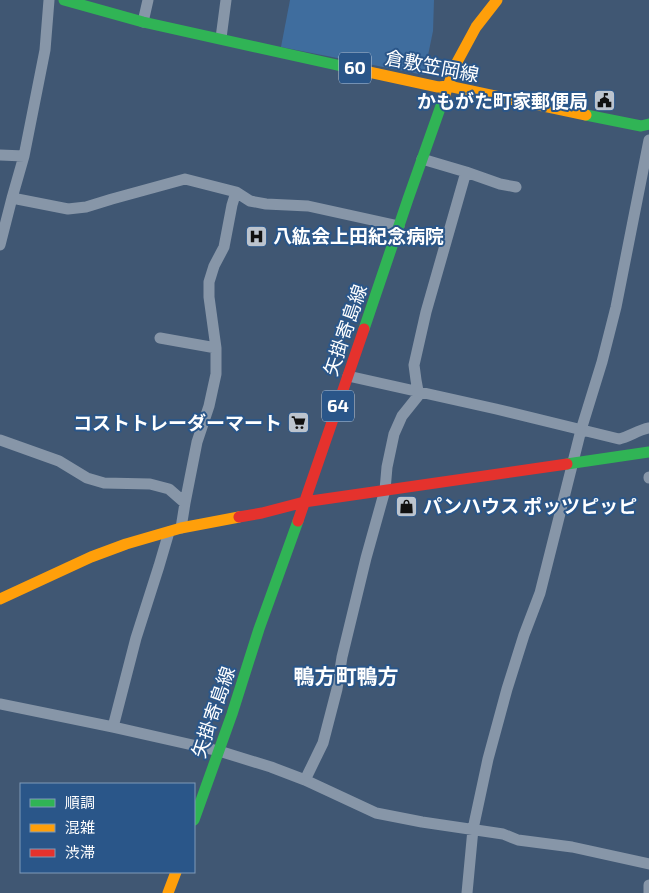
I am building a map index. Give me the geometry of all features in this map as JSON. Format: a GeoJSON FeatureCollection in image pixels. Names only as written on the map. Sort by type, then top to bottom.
{"type":"FeatureCollection","features":[{"type":"Feature","properties":{"kind":"main road","name":"倉敷笠岡線"},"geometry":{"type":"LineString","coordinates":[[64,0],[143,22],[438,87],[448,86],[641,126],[649,124]]}},
{"type":"Feature","properties":{"kind":"main road","name":"矢掛寄島線"},"geometry":{"type":"LineString","coordinates":[[195,817],[456,64],[476,27],[497,0]]}},
{"type":"Feature","properties":{"kind":"main road"},"geometry":{"type":"LineString","coordinates":[[0,598],[90,557],[181,528],[262,513],[304,502],[649,452]]}},
{"type":"Feature","properties":{"kind":"main road"},"geometry":{"type":"LineString","coordinates":[[168,893],[176,873]]}},
{"type":"Feature","properties":{"kind":"street"},"geometry":{"type":"LineString","coordinates":[[0,245],[24,156],[45,50],[48,0]]}},
{"type":"Feature","properties":{"kind":"street"},"geometry":{"type":"LineString","coordinates":[[143,22],[148,0]]}},
{"type":"Feature","properties":{"kind":"street"},"geometry":{"type":"LineString","coordinates":[[221,38],[226,0]]}},
{"type":"Feature","properties":{"kind":"street"},"geometry":{"type":"LineString","coordinates":[[467,893],[473,830],[488,759],[507,689],[540,593],[581,430],[602,362],[616,307],[649,140]]}},
{"type":"Feature","properties":{"kind":"street"},"geometry":{"type":"LineString","coordinates":[[0,155],[24,156]]}},
{"type":"Feature","properties":{"kind":"street"},"geometry":{"type":"LineString","coordinates":[[422,159],[500,184],[516,187]]}},
{"type":"Feature","properties":{"kind":"street"},"geometry":{"type":"LineString","coordinates":[[305,780],[323,743],[337,689],[342,657],[384,490],[394,434],[402,416],[418,396],[414,365],[426,312],[466,172]]}},
{"type":"Feature","properties":{"kind":"street"},"geometry":{"type":"LineString","coordinates":[[12,198],[68,208],[86,207],[185,179],[236,192],[250,200],[266,204],[308,206],[399,226]]}},
{"type":"Feature","properties":{"kind":"street"},"geometry":{"type":"LineString","coordinates":[[181,528],[197,442],[209,406],[216,374],[216,348],[209,297],[210,282],[214,266],[224,247],[236,192]]}},
{"type":"Feature","properties":{"kind":"street"},"geometry":{"type":"LineString","coordinates":[[160,338],[216,348]]}},
{"type":"Feature","properties":{"kind":"street"},"geometry":{"type":"LineString","coordinates":[[348,376],[618,439],[649,428]]}},
{"type":"Feature","properties":{"kind":"street"},"geometry":{"type":"LineString","coordinates":[[0,440],[59,462],[87,478],[104,483],[150,484],[169,489],[185,502]]}},
{"type":"Feature","properties":{"kind":"street"},"geometry":{"type":"LineString","coordinates":[[113,727],[136,638],[169,532]]}},
{"type":"Feature","properties":{"kind":"street"},"geometry":{"type":"LineString","coordinates":[[0,704],[219,751],[305,780],[376,812],[422,822],[502,834],[518,840],[572,847],[649,864]]}},
{"type":"Feature","properties":{"kind":"street"},"geometry":{"type":"LineString","coordinates":[[649,885],[649,893]]}},
{"type":"Feature","properties":{"kind":"shaded area"},"geometry":{"type":"Polygon","coordinates":[[[290,0],[434,0],[433,31],[424,75],[281,47],[290,0]]]}},
{"type":"Feature","properties":{"kind":"traffic: fast"},"geometry":{"type":"LineString","coordinates":[[64,0],[143,22],[355,69]]}},
{"type":"Feature","properties":{"kind":"traffic: fast"},"geometry":{"type":"LineString","coordinates":[[364,329],[443,100]]}},
{"type":"Feature","properties":{"kind":"traffic: fast"},"geometry":{"type":"LineString","coordinates":[[586,115],[641,126],[649,124]]}},
{"type":"Feature","properties":{"kind":"traffic: fast"},"geometry":{"type":"LineString","coordinates":[[567,464],[649,452]]}},
{"type":"Feature","properties":{"kind":"traffic: fast"},"geometry":{"type":"LineString","coordinates":[[195,817],[298,521]]}},
{"type":"Feature","properties":{"kind":"traffic: slow"},"geometry":{"type":"LineString","coordinates":[[443,100],[456,64],[476,27],[497,0]]}},
{"type":"Feature","properties":{"kind":"traffic: slow"},"geometry":{"type":"LineString","coordinates":[[355,69],[586,115]]}},
{"type":"Feature","properties":{"kind":"traffic: slow"},"geometry":{"type":"LineString","coordinates":[[0,599],[91,557],[126,544],[181,528],[239,517]]}},
{"type":"Feature","properties":{"kind":"traffic: slow"},"geometry":{"type":"LineString","coordinates":[[168,893],[176,873]]}},
{"type":"Feature","properties":{"kind":"traffic: jam"},"geometry":{"type":"LineString","coordinates":[[298,521],[364,329]]}},
{"type":"Feature","properties":{"kind":"traffic: jam"},"geometry":{"type":"LineString","coordinates":[[239,517],[304,502],[567,464]]}},
{"type":"Feature","properties":{"kind":"place","name":"かもがた町家郵便局"},"geometry":{"type":"Point","coordinates":[604,101]}},
{"type":"Feature","properties":{"kind":"place","name":"八紘会上田紀念病院"},"geometry":{"type":"Point","coordinates":[257,236]}},
{"type":"Feature","properties":{"kind":"place","name":"コストトレーダーマート"},"geometry":{"type":"Point","coordinates":[298,423]}},
{"type":"Feature","properties":{"kind":"place","name":"パンハウス ポッツピッピ"},"geometry":{"type":"Point","coordinates":[407,506]}},
{"type":"Feature","properties":{"kind":"district","name":"鴨方町鴨方"},"geometry":{"type":"Point","coordinates":[346,677]}}]}
